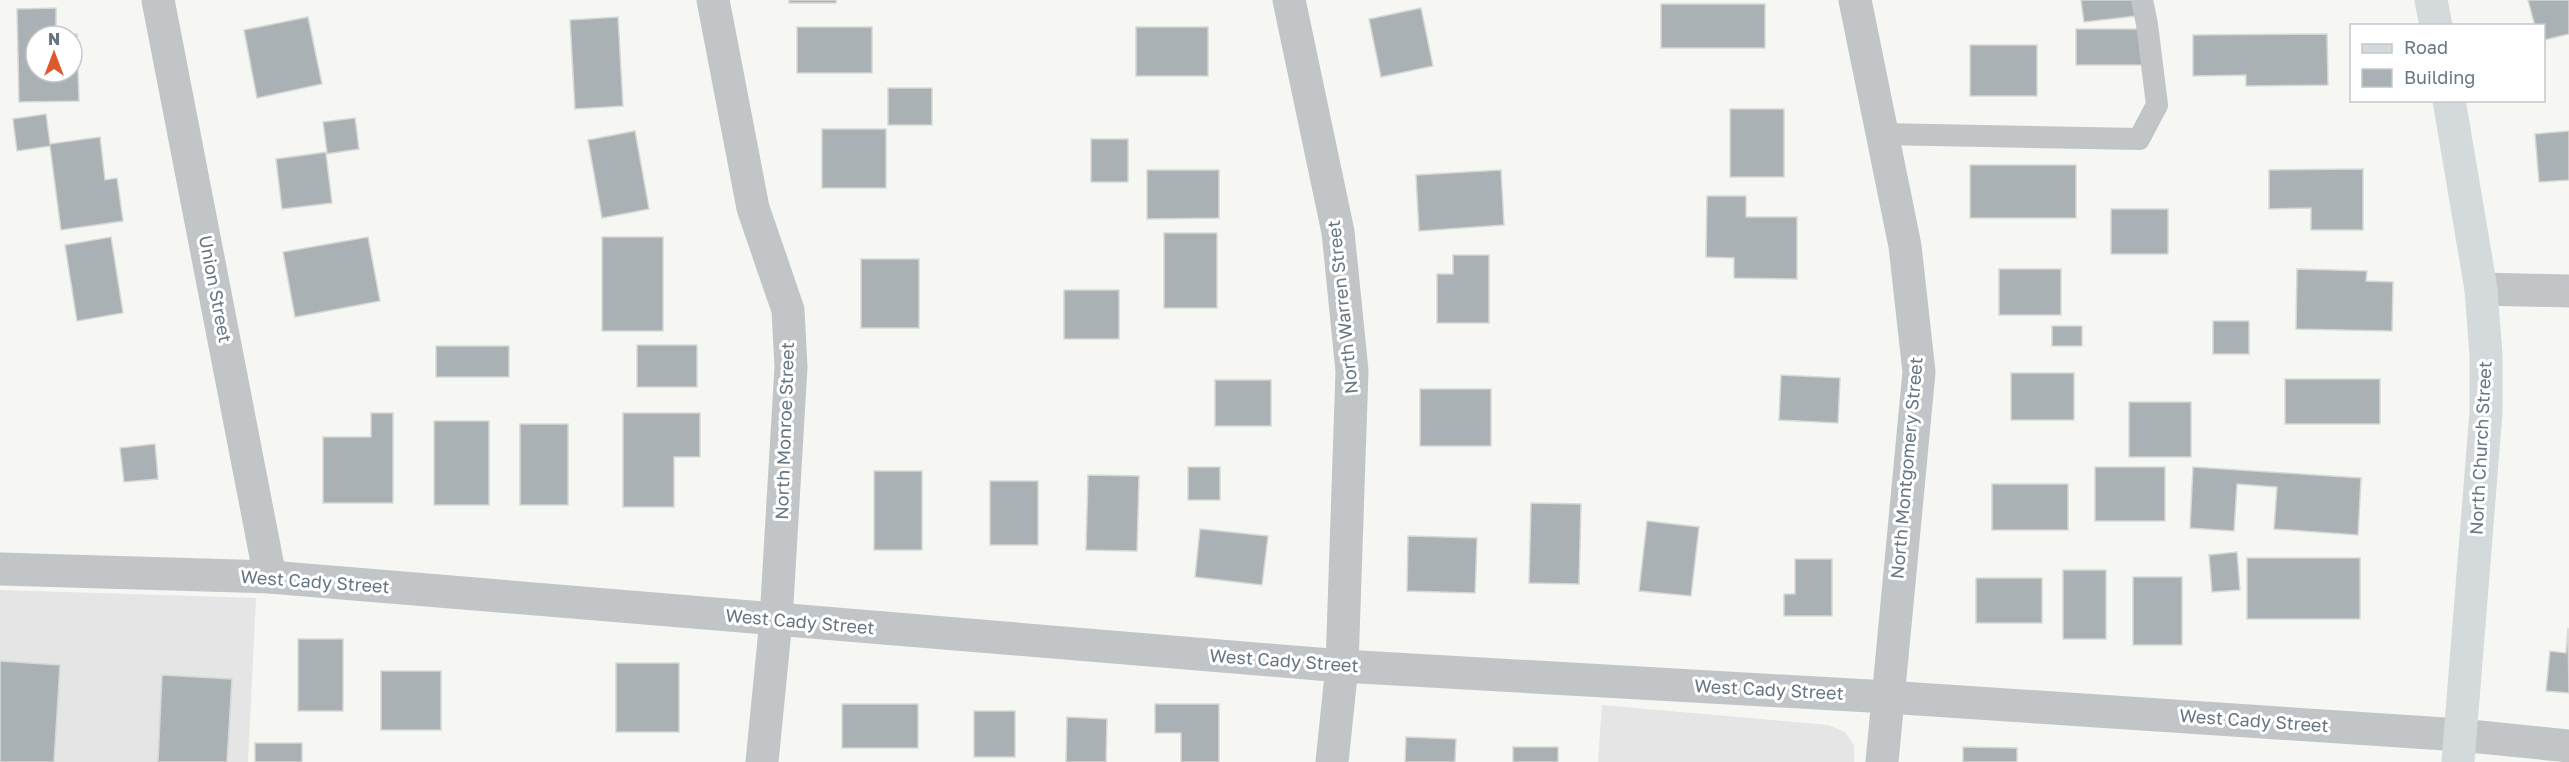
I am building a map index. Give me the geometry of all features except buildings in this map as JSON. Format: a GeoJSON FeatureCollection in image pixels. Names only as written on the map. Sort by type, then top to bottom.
{"type":"FeatureCollection","features":[{"type":"Feature","properties":{"kind":"main road"},"geometry":{"type":"LineString","coordinates":[[2431,0],[2436,24]]}},
{"type":"Feature","properties":{"kind":"main road","name":"North Church Street"},"geometry":{"type":"LineString","coordinates":[[2448,102],[2481,289],[2486,355],[2486,412],[2459,748]]}},
{"type":"Feature","properties":{"kind":"street","name":"Union Street"},"geometry":{"type":"LineString","coordinates":[[158,0],[270,578]]}},
{"type":"Feature","properties":{"kind":"street","name":"North Monroe Street"},"geometry":{"type":"LineString","coordinates":[[713,0],[753,208],[788,310],[791,367],[776,620],[762,762]]}},
{"type":"Feature","properties":{"kind":"street","name":"North Warren Street"},"geometry":{"type":"LineString","coordinates":[[1289,0],[1338,232],[1352,371],[1342,666],[1332,762]]}},
{"type":"Feature","properties":{"kind":"street","name":"North Montgomery Street"},"geometry":{"type":"LineString","coordinates":[[1855,0],[1905,246],[1919,372],[1882,762]]}},
{"type":"Feature","properties":{"kind":"street"},"geometry":{"type":"LineString","coordinates":[[2481,289],[2569,291]]}},
{"type":"Feature","properties":{"kind":"street","name":"West Cady Street"},"geometry":{"type":"LineString","coordinates":[[0,569],[270,578],[1342,666],[1887,697],[2459,748],[2569,746]]}},
{"type":"Feature","properties":{"kind":"lane"},"geometry":{"type":"LineString","coordinates":[[1882,134],[2139,139],[2157,105],[2142,0]]}},
{"type":"Feature","properties":{"kind":"shaded area"},"geometry":{"type":"Polygon","coordinates":[[[0,590],[256,598],[248,762],[0,762],[0,590]]]}},
{"type":"Feature","properties":{"kind":"shaded area"},"geometry":{"type":"Polygon","coordinates":[[[1602,705],[1828,725],[1845,732],[1854,745],[1854,762],[1598,762],[1602,705]]]}}]}
